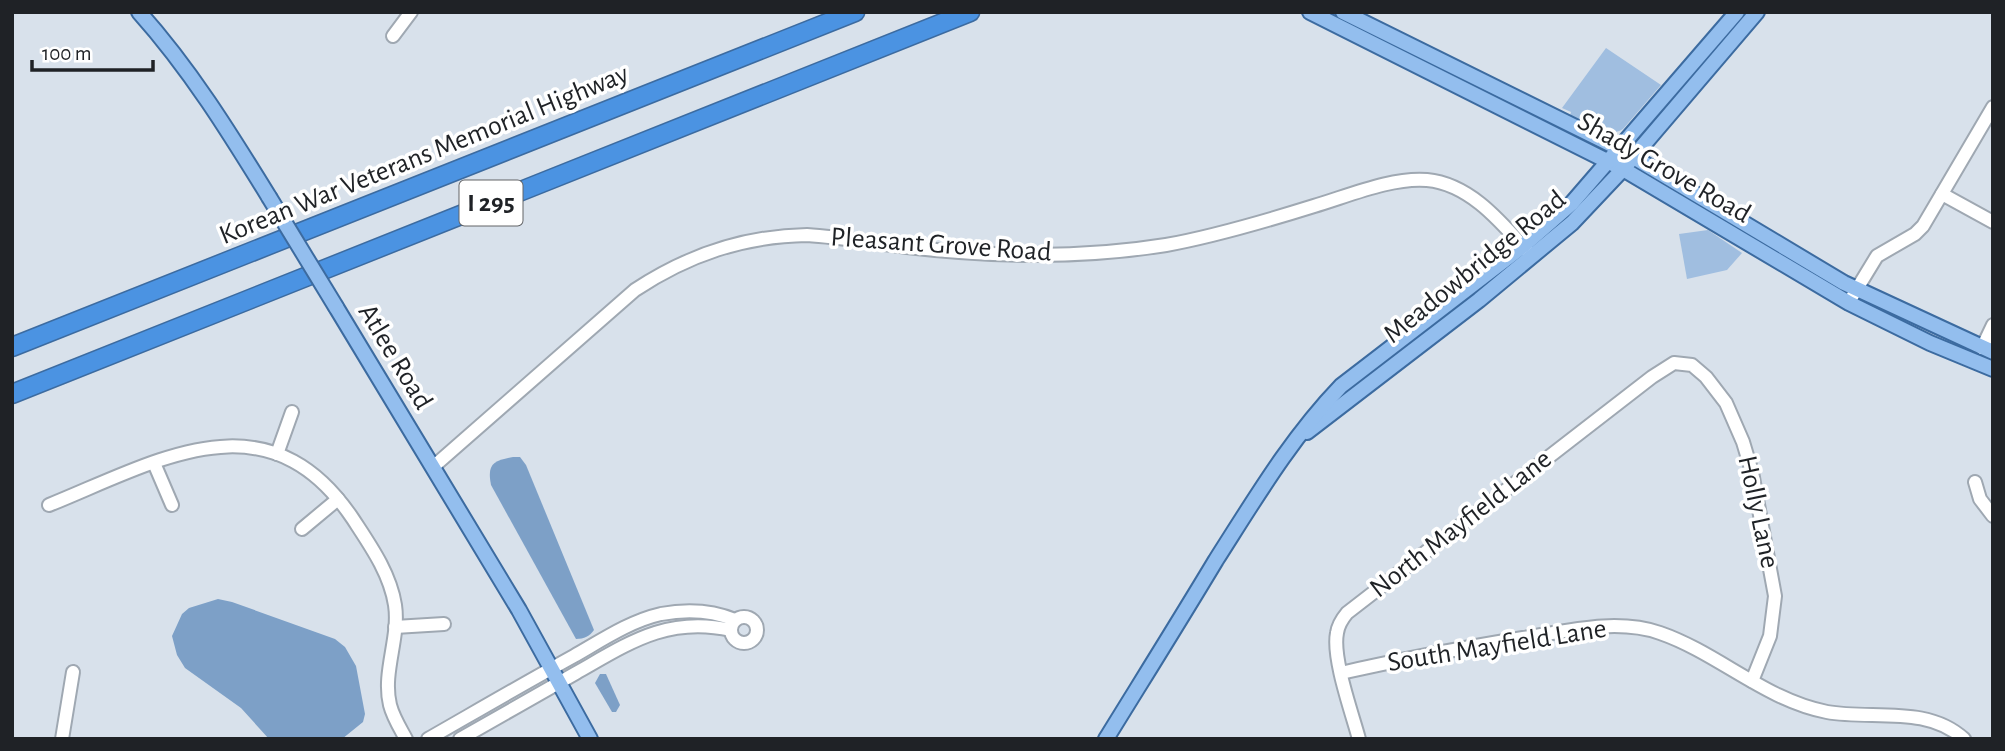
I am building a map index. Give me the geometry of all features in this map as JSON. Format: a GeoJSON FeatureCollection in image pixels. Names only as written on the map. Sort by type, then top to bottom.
{"type":"FeatureCollection","features":[{"type":"Feature","properties":{"kind":"highway","name":"Korean War Veterans Memorial Highway"},"geometry":{"type":"LineString","coordinates":[[12,347],[855,12]]}},
{"type":"Feature","properties":{"kind":"highway","name":"I 295"},"geometry":{"type":"LineString","coordinates":[[12,394],[970,12]]}},
{"type":"Feature","properties":{"kind":"main road","name":"Atlee Road"},"geometry":{"type":"LineString","coordinates":[[139,12],[204,92],[433,467],[552,667],[590,739]]}},
{"type":"Feature","properties":{"kind":"main road","name":"Shady Grove Road"},"geometry":{"type":"LineString","coordinates":[[1310,12],[1623,169],[1849,303],[1930,344],[1993,369]]}},
{"type":"Feature","properties":{"kind":"main road","name":"Shady Grove Road"},"geometry":{"type":"LineString","coordinates":[[1343,12],[1620,149],[1856,289],[1987,350]]}},
{"type":"Feature","properties":{"kind":"main road","name":"Meadowbridge Road"},"geometry":{"type":"LineString","coordinates":[[1528,252],[1737,12]]}},
{"type":"Feature","properties":{"kind":"main road","name":"Meadowbridge Road"},"geometry":{"type":"LineString","coordinates":[[1106,739],[1261,488],[1290,446],[1528,252],[1572,223],[1623,169],[1757,12]]}},
{"type":"Feature","properties":{"kind":"street"},"geometry":{"type":"LineString","coordinates":[[393,36],[411,12]]}},
{"type":"Feature","properties":{"kind":"street"},"geometry":{"type":"LineString","coordinates":[[1849,303],[1877,256],[1919,231],[1993,107]]}},
{"type":"Feature","properties":{"kind":"street","name":"Pleasant Grove Road"},"geometry":{"type":"LineString","coordinates":[[433,467],[635,290],[696,255],[741,242],[786,235],[807,235],[955,252],[1063,255],[1114,252],[1199,238],[1268,221],[1399,181],[1424,179],[1448,184],[1471,196],[1528,252]]}},
{"type":"Feature","properties":{"kind":"street"},"geometry":{"type":"LineString","coordinates":[[1942,194],[1993,222]]}},
{"type":"Feature","properties":{"kind":"street"},"geometry":{"type":"LineString","coordinates":[[1987,350],[1993,325]]}},
{"type":"Feature","properties":{"kind":"street","name":"North Mayfield Lane"},"geometry":{"type":"LineString","coordinates":[[1359,739],[1341,673],[1336,638],[1339,625],[1347,613],[1652,377],[1668,366],[1683,362]]}},
{"type":"Feature","properties":{"kind":"street","name":"Holly Lane"},"geometry":{"type":"LineString","coordinates":[[1683,362],[1692,365],[1706,377],[1726,403],[1743,442],[1752,472],[1773,576],[1775,610],[1770,636],[1752,681]]}},
{"type":"Feature","properties":{"kind":"street"},"geometry":{"type":"LineString","coordinates":[[277,454],[292,412]]}},
{"type":"Feature","properties":{"kind":"street"},"geometry":{"type":"LineString","coordinates":[[49,505],[187,451],[219,445],[251,447],[277,454],[303,467],[338,499],[368,541],[386,575],[395,604],[396,627],[388,695],[394,717],[406,739]]}},
{"type":"Feature","properties":{"kind":"street"},"geometry":{"type":"LineString","coordinates":[[154,463],[172,505]]}},
{"type":"Feature","properties":{"kind":"street"},"geometry":{"type":"LineString","coordinates":[[1975,482],[1980,499],[1993,516]]}},
{"type":"Feature","properties":{"kind":"street"},"geometry":{"type":"LineString","coordinates":[[302,529],[338,499]]}},
{"type":"Feature","properties":{"kind":"street"},"geometry":{"type":"LineString","coordinates":[[428,739],[626,627],[660,615],[707,611],[733,625],[681,626],[622,645],[460,739]]}},
{"type":"Feature","properties":{"kind":"street"},"geometry":{"type":"LineString","coordinates":[[396,627],[444,624]]}},
{"type":"Feature","properties":{"kind":"street","name":"South Mayfield Lane"},"geometry":{"type":"LineString","coordinates":[[1341,673],[1461,648],[1552,633],[1628,626],[1673,638],[1775,694],[1808,707],[1858,715],[1920,718],[1945,724],[1964,739]]}},
{"type":"Feature","properties":{"kind":"street"},"geometry":{"type":"LineString","coordinates":[[62,739],[72,673]]}},
{"type":"Feature","properties":{"kind":"shaded area"},"geometry":{"type":"Polygon","coordinates":[[[1606,48],[1661,85],[1623,129],[1610,133],[1589,127],[1562,108],[1606,48]]]}},
{"type":"Feature","properties":{"kind":"shaded area"},"geometry":{"type":"Polygon","coordinates":[[[1708,230],[1742,253],[1727,270],[1687,279],[1679,234],[1708,230]]]}},
{"type":"Feature","properties":{"kind":"shaded area"},"geometry":{"type":"Polygon","coordinates":[[[520,457],[526,465],[594,630],[584,638],[576,639],[491,485],[490,472],[493,465],[520,457]]]}},
{"type":"Feature","properties":{"kind":"shaded area"},"geometry":{"type":"Polygon","coordinates":[[[218,599],[335,639],[345,647],[356,666],[365,714],[363,722],[342,739],[269,739],[241,708],[185,668],[177,655],[172,636],[182,614],[189,608],[218,599]]]}},
{"type":"Feature","properties":{"kind":"shaded area"},"geometry":{"type":"Polygon","coordinates":[[[600,674],[606,674],[620,705],[616,712],[612,712],[595,683],[600,674]]]}}]}
